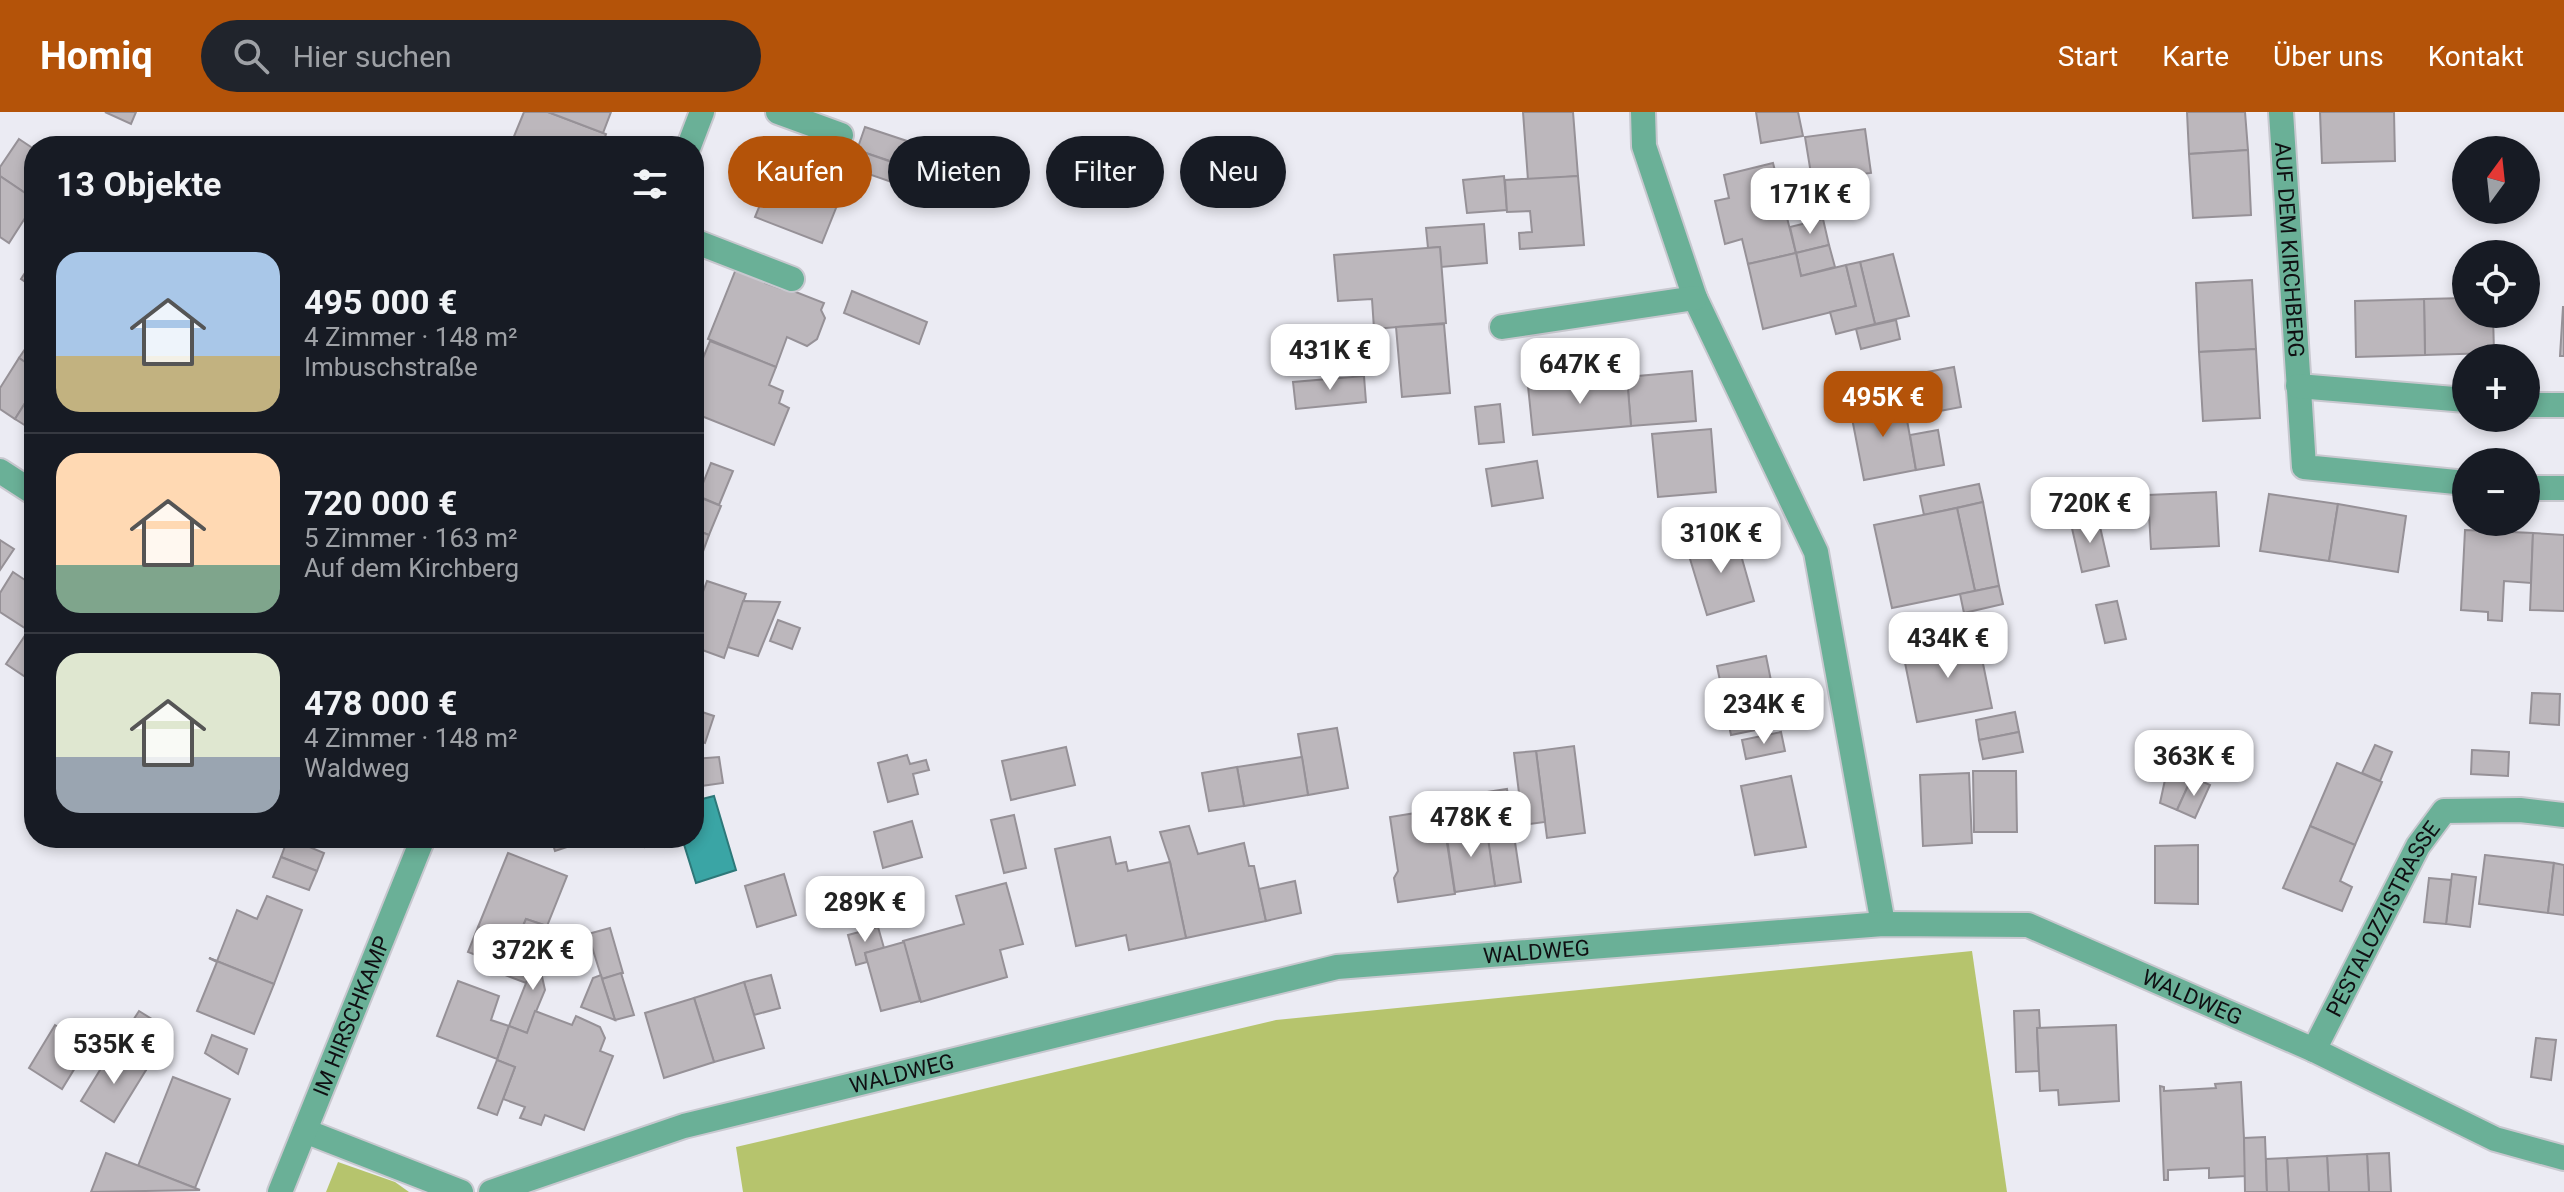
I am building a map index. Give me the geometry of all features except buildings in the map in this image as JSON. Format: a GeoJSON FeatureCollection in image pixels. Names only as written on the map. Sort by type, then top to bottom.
{"type":"FeatureCollection","features":[{"type":"Feature","properties":{"kind":"street"},"geometry":{"type":"LineString","coordinates":[[693,136],[702,112]]}},
{"type":"Feature","properties":{"kind":"street"},"geometry":{"type":"LineString","coordinates":[[778,112],[841,135]]}},
{"type":"Feature","properties":{"kind":"street"},"geometry":{"type":"LineString","coordinates":[[1643,112],[1644,146],[1695,298],[1816,552],[1883,924]]}},
{"type":"Feature","properties":{"kind":"street","name":"AUF DEM KIRCHBERG"},"geometry":{"type":"LineString","coordinates":[[2281,112],[2304,467],[2452,482]]}},
{"type":"Feature","properties":{"kind":"street"},"geometry":{"type":"LineString","coordinates":[[704,245],[792,279]]}},
{"type":"Feature","properties":{"kind":"street"},"geometry":{"type":"LineString","coordinates":[[1502,327],[1695,298]]}},
{"type":"Feature","properties":{"kind":"street","name":"AUF DEM KIRCHBERG"},"geometry":{"type":"LineString","coordinates":[[2298,386],[2452,399]]}},
{"type":"Feature","properties":{"kind":"street"},"geometry":{"type":"LineString","coordinates":[[2540,405],[2564,405]]}},
{"type":"Feature","properties":{"kind":"street"},"geometry":{"type":"LineString","coordinates":[[0,471],[24,487]]}},
{"type":"Feature","properties":{"kind":"street"},"geometry":{"type":"LineString","coordinates":[[2540,488],[2564,488]]}},
{"type":"Feature","properties":{"kind":"street","name":"PESTALOZZISTRASSE"},"geometry":{"type":"LineString","coordinates":[[2314,1050],[2418,846],[2444,811],[2520,810],[2564,815]]}},
{"type":"Feature","properties":{"kind":"street","name":"IM HIRSCHKAMP"},"geometry":{"type":"LineString","coordinates":[[280,1192],[419,848]]}},
{"type":"Feature","properties":{"kind":"street","name":"WALDWEG"},"geometry":{"type":"LineString","coordinates":[[491,1192],[684,1126],[1337,967],[1883,924],[2028,925],[2314,1050],[2495,1139],[2564,1158]]}},
{"type":"Feature","properties":{"kind":"street"},"geometry":{"type":"LineString","coordinates":[[305,1131],[461,1192]]}},
{"type":"Feature","properties":{"kind":"green space"},"geometry":{"type":"Polygon","coordinates":[[[1972,951],[2007,1192],[743,1192],[736,1147],[1276,1020],[1972,951]]]}},
{"type":"Feature","properties":{"kind":"green space"},"geometry":{"type":"Polygon","coordinates":[[[338,1162],[395,1182],[409,1192],[326,1192],[338,1162]]]}},
{"type":"Feature","properties":{"kind":"water"},"geometry":{"type":"Polygon","coordinates":[[[714,796],[736,870],[696,883],[685,848],[704,848],[704,798],[714,796]]]}}]}
